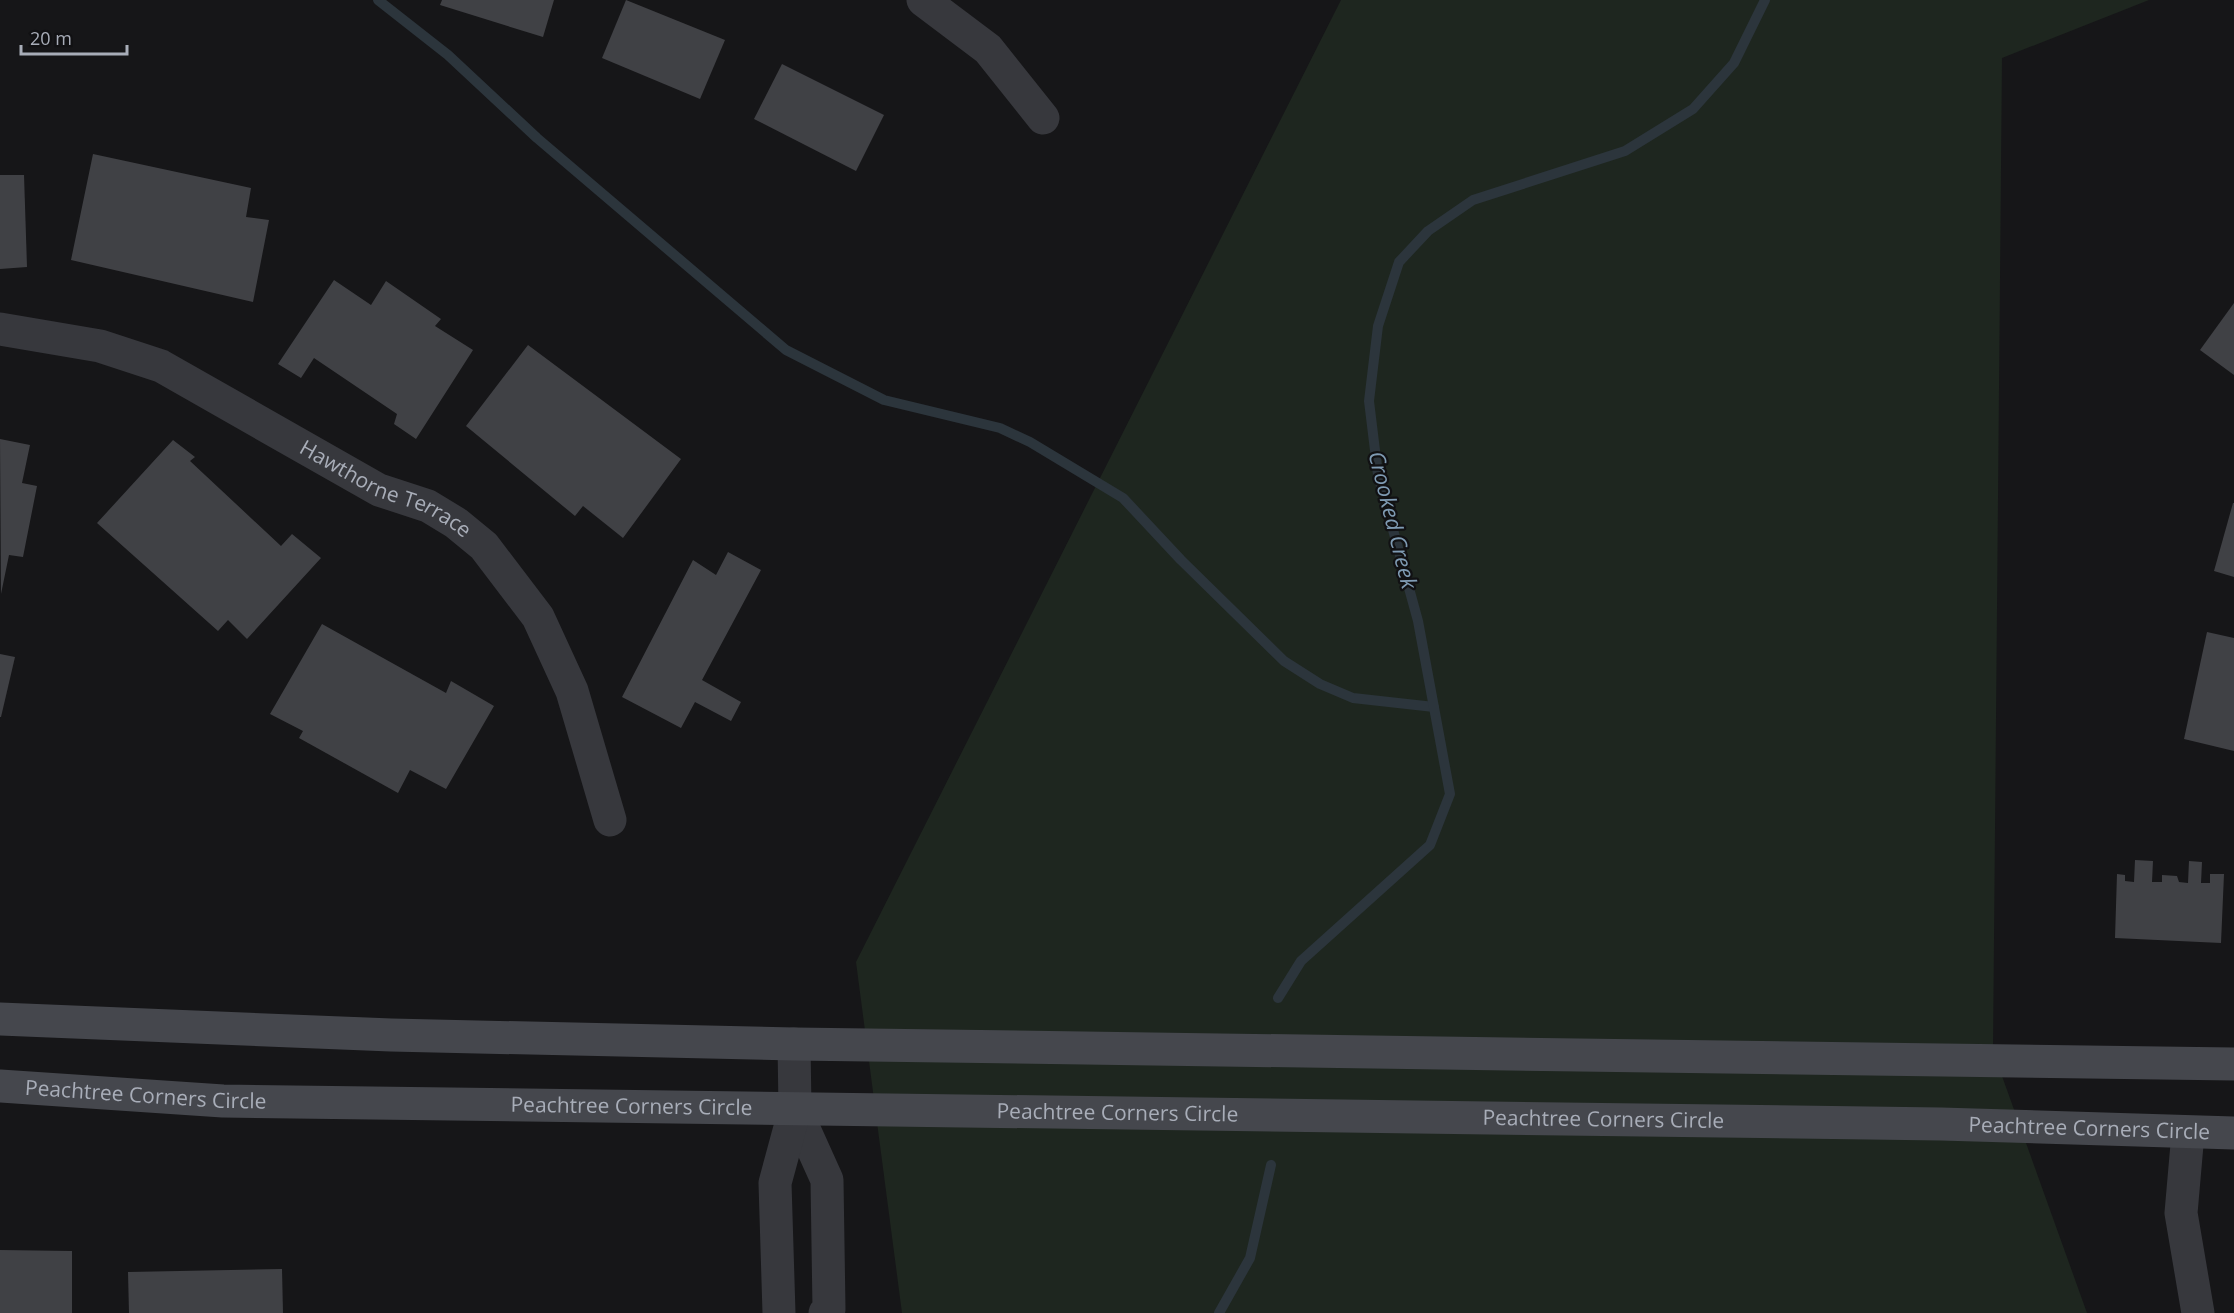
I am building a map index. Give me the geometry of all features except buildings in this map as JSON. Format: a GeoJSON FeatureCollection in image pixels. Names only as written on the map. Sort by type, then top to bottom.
{"type":"FeatureCollection","features":[{"type":"Feature","properties":{"kind":"street"},"geometry":{"type":"LineString","coordinates":[[923,0],[988,49],[1043,118]]}},
{"type":"Feature","properties":{"kind":"street","name":"Hawthorne Terrace"},"geometry":{"type":"LineString","coordinates":[[0,329],[100,346],[161,366],[379,490],[428,506],[456,523],[484,546],[538,617],[572,691],[610,820]]}},
{"type":"Feature","properties":{"kind":"street"},"geometry":{"type":"LineString","coordinates":[[0,1019],[391,1035],[794,1044],[2234,1064]]}},
{"type":"Feature","properties":{"kind":"street"},"geometry":{"type":"LineString","coordinates":[[779,1313],[775,1183],[795,1109],[794,1044]]}},
{"type":"Feature","properties":{"kind":"street","name":"Peachtree Corners Circle"},"geometry":{"type":"LineString","coordinates":[[0,1086],[223,1101],[1941,1124],[2234,1133]]}},
{"type":"Feature","properties":{"kind":"street"},"geometry":{"type":"LineString","coordinates":[[795,1109],[827,1180],[829,1309],[825,1313]]}},
{"type":"Feature","properties":{"kind":"street"},"geometry":{"type":"LineString","coordinates":[[2188,1132],[2181,1213],[2198,1313]]}},
{"type":"Feature","properties":{"kind":"shaded area"},"geometry":{"type":"Polygon","coordinates":[[[1341,0],[2149,0],[2002,58],[1993,1051],[2087,1313],[902,1313],[856,962],[1341,0]]]}},
{"type":"Feature","properties":{"kind":"waterway"},"geometry":{"type":"LineString","coordinates":[[378,0],[448,55],[537,138],[786,350],[884,400],[1000,428],[1030,442],[1123,498],[1181,560],[1284,661],[1320,684],[1353,698],[1434,707]]}},
{"type":"Feature","properties":{"kind":"waterway","name":"Crooked Creek"},"geometry":{"type":"LineString","coordinates":[[1278,998],[1301,961],[1430,845],[1450,794],[1418,621],[1378,475],[1369,401],[1378,326],[1399,262],[1428,231],[1473,200],[1625,151],[1693,109],[1734,63],[1765,0]]}},
{"type":"Feature","properties":{"kind":"waterway","name":"Crooked Creek"},"geometry":{"type":"LineString","coordinates":[[1219,1313],[1250,1258],[1271,1165]]}}]}
